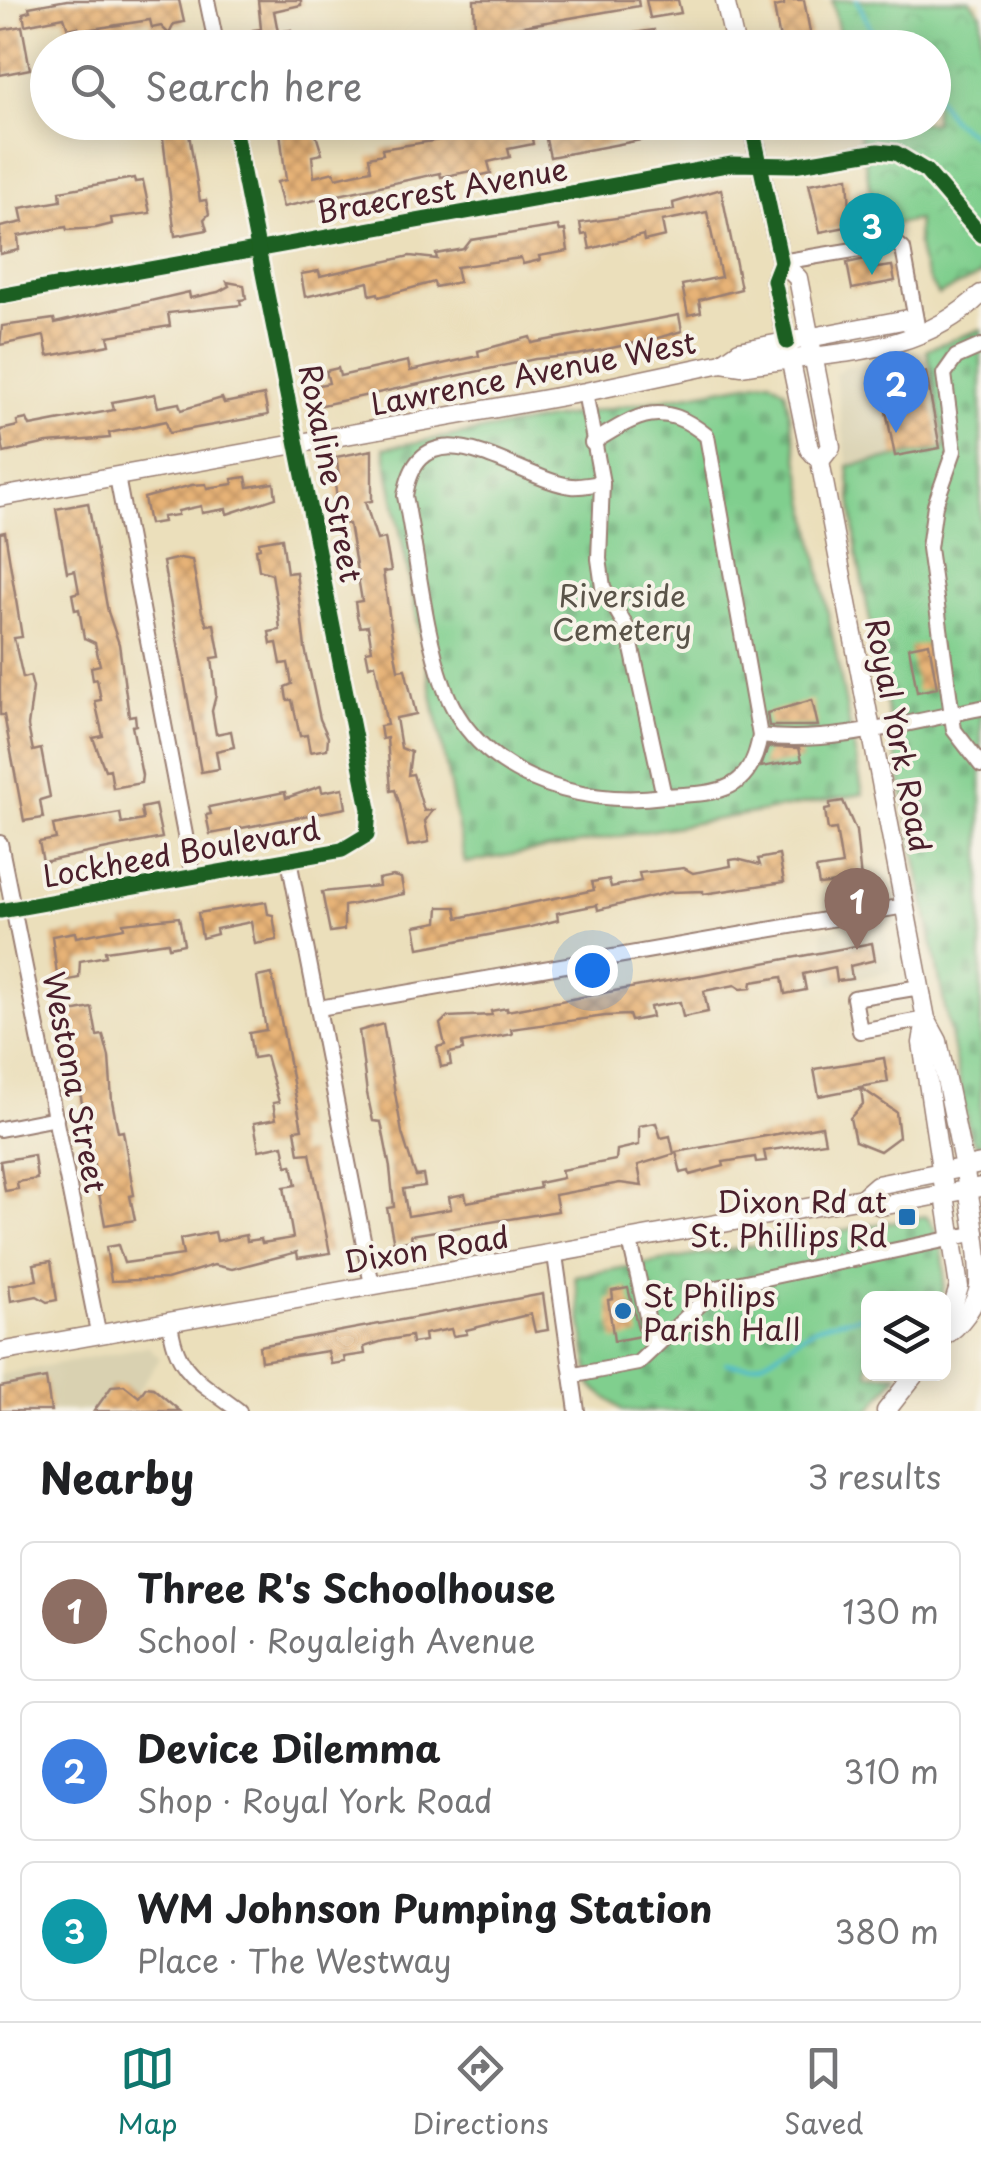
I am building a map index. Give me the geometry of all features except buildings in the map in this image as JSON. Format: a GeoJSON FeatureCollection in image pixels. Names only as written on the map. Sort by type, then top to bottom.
{"type":"FeatureCollection","features":[{"type":"Feature","properties":{"kind":"main road"},"geometry":{"type":"LineString","coordinates":[[726,0],[732,30]]}},
{"type":"Feature","properties":{"kind":"main road","name":"Royal York Road"},"geometry":{"type":"LineString","coordinates":[[755,140],[781,262],[774,280],[808,449],[820,462],[926,1020],[938,1041],[972,1166],[980,1292]]}},
{"type":"Feature","properties":{"kind":"main road","name":"Royal York Road"},"geometry":{"type":"LineString","coordinates":[[781,262],[798,278],[815,358],[830,446],[820,462]]}},
{"type":"Feature","properties":{"kind":"main road"},"geometry":{"type":"LineString","coordinates":[[789,351],[815,358],[913,340],[918,331],[960,314],[981,294]]}},
{"type":"Feature","properties":{"kind":"main road"},"geometry":{"type":"LineString","coordinates":[[789,351],[811,338],[908,320],[918,331]]}},
{"type":"Feature","properties":{"kind":"main road","name":"Lawrence Avenue West"},"geometry":{"type":"LineString","coordinates":[[0,497],[585,392],[722,364],[738,350],[789,351]]}},
{"type":"Feature","properties":{"kind":"main road","name":"Royal York Road"},"geometry":{"type":"LineString","coordinates":[[926,1020],[922,1043],[959,1287]]}},
{"type":"Feature","properties":{"kind":"main road","name":"Dixon Road"},"geometry":{"type":"LineString","coordinates":[[0,1352],[862,1198],[877,1186],[972,1166]]}},
{"type":"Feature","properties":{"kind":"main road","name":"Dixon Road"},"geometry":{"type":"LineString","coordinates":[[862,1198],[881,1206],[975,1188]]}},
{"type":"Feature","properties":{"kind":"main road"},"geometry":{"type":"LineString","coordinates":[[951,1313],[959,1287]]}},
{"type":"Feature","properties":{"kind":"main road"},"geometry":{"type":"LineString","coordinates":[[951,1330],[980,1292]]}},
{"type":"Feature","properties":{"kind":"main road"},"geometry":{"type":"LineString","coordinates":[[886,1411],[910,1381]]}},
{"type":"Feature","properties":{"kind":"street"},"geometry":{"type":"LineString","coordinates":[[207,0],[213,30]]}},
{"type":"Feature","properties":{"kind":"street","name":"Roxaline Street"},"geometry":{"type":"LineString","coordinates":[[237,140],[369,808],[367,835]]}},
{"type":"Feature","properties":{"kind":"street","name":"Braecrest Avenue"},"geometry":{"type":"LineString","coordinates":[[0,296],[732,164],[793,165],[878,150],[904,156],[926,171],[981,235]]}},
{"type":"Feature","properties":{"kind":"street"},"geometry":{"type":"LineString","coordinates":[[781,262],[896,243],[903,249],[918,331]]}},
{"type":"Feature","properties":{"kind":"street"},"geometry":{"type":"LineString","coordinates":[[981,346],[956,357],[944,374],[954,451],[936,505],[929,548],[954,730],[981,765]]}},
{"type":"Feature","properties":{"kind":"street"},"geometry":{"type":"LineString","coordinates":[[585,392],[602,483],[599,558],[603,588],[628,630],[664,796]]}},
{"type":"Feature","properties":{"kind":"street"},"geometry":{"type":"LineString","coordinates":[[592,442],[629,420],[660,411],[687,420],[707,436],[760,736],[754,766],[738,783],[706,794],[604,800],[549,788],[494,755],[463,720],[443,686],[405,496],[414,467],[440,449],[470,450],[510,460],[569,486],[602,483]]}},
{"type":"Feature","properties":{"kind":"street"},"geometry":{"type":"LineString","coordinates":[[117,477],[193,877]]}},
{"type":"Feature","properties":{"kind":"street"},"geometry":{"type":"LineString","coordinates":[[760,736],[786,739],[872,729],[981,708]]}},
{"type":"Feature","properties":{"kind":"street","name":"Lockheed Boulevard"},"geometry":{"type":"LineString","coordinates":[[7,909],[342,850],[367,835]]}},
{"type":"Feature","properties":{"kind":"street","name":"Westona Street"},"geometry":{"type":"LineString","coordinates":[[0,843],[7,909],[56,1118],[98,1332]]}},
{"type":"Feature","properties":{"kind":"street"},"geometry":{"type":"LineString","coordinates":[[289,860],[372,1284]]}},
{"type":"Feature","properties":{"kind":"street"},"geometry":{"type":"LineString","coordinates":[[320,1008],[905,906]]}},
{"type":"Feature","properties":{"kind":"street"},"geometry":{"type":"LineString","coordinates":[[920,987],[854,998],[860,1031],[926,1020]]}},
{"type":"Feature","properties":{"kind":"street"},"geometry":{"type":"LineString","coordinates":[[0,1129],[56,1118]]}},
{"type":"Feature","properties":{"kind":"street"},"geometry":{"type":"LineString","coordinates":[[575,1375],[638,1363],[717,1288],[977,1233]]}},
{"type":"Feature","properties":{"kind":"street"},"geometry":{"type":"LineString","coordinates":[[630,1241],[654,1348]]}},
{"type":"Feature","properties":{"kind":"street"},"geometry":{"type":"LineString","coordinates":[[555,1255],[575,1375],[577,1411]]}},
{"type":"Feature","properties":{"kind":"street"},"geometry":{"type":"LineString","coordinates":[[959,1287],[980,1292]]}},
{"type":"Feature","properties":{"kind":"street"},"geometry":{"type":"LineString","coordinates":[[170,1321],[174,1352],[182,1366],[238,1411]]}},
{"type":"Feature","properties":{"kind":"shaded area"},"geometry":{"type":"Polygon","coordinates":[[[927,349],[946,448],[848,466],[835,374],[845,367],[927,349]]]}},
{"type":"Feature","properties":{"kind":"shaded area"},"geometry":{"type":"Polygon","coordinates":[[[883,919],[892,971],[831,985],[822,930],[883,919]]]}},
{"type":"Feature","properties":{"kind":"shaded area"},"geometry":{"type":"Polygon","coordinates":[[[148,1346],[160,1358],[125,1411],[0,1411],[0,1375],[148,1346]]]}},
{"type":"Feature","properties":{"kind":"green space"},"geometry":{"type":"Polygon","coordinates":[[[832,0],[970,0],[981,14],[981,275],[938,295],[920,259],[918,220],[878,227],[860,140],[951,140],[951,30],[838,30],[832,0]]]}},
{"type":"Feature","properties":{"kind":"green space"},"geometry":{"type":"Polygon","coordinates":[[[981,329],[981,1149],[970,1137],[857,554],[848,466],[946,448],[927,349],[981,329]]]}},
{"type":"Feature","properties":{"kind":"green space","name":"Riverside Cemetery"},"geometry":{"type":"Polygon","coordinates":[[[770,380],[785,390],[863,794],[465,863],[384,448],[770,380]]]}},
{"type":"Feature","properties":{"kind":"green space"},"geometry":{"type":"Polygon","coordinates":[[[926,1216],[937,1234],[944,1276],[943,1291],[861,1291],[861,1381],[893,1381],[869,1411],[623,1411],[591,1385],[575,1276],[926,1216]]]}},
{"type":"Feature","properties":{"kind":"waterway"},"geometry":{"type":"LineString","coordinates":[[857,0],[872,30]]}},
{"type":"Feature","properties":{"kind":"waterway"},"geometry":{"type":"LineString","coordinates":[[951,119],[981,141]]}},
{"type":"Feature","properties":{"kind":"waterway"},"geometry":{"type":"LineString","coordinates":[[726,1363],[741,1365],[766,1360],[820,1326],[861,1316]]}},
{"type":"Feature","properties":{"kind":"cycle path"},"geometry":{"type":"LineString","coordinates":[[0,911],[342,850],[367,835],[369,809],[237,140]]}},
{"type":"Feature","properties":{"kind":"cycle path"},"geometry":{"type":"LineString","coordinates":[[755,140],[781,262],[774,280],[787,342]]}},
{"type":"Feature","properties":{"kind":"cycle path"},"geometry":{"type":"LineString","coordinates":[[0,296],[732,164],[793,165],[878,151],[896,153],[926,171],[981,235]]}},
{"type":"Feature","properties":{"kind":"place","name":"WM Johnson Pumping Station"},"geometry":{"type":"Point","coordinates":[872,275]}},
{"type":"Feature","properties":{"kind":"place","name":"Device Dilemma"},"geometry":{"type":"Point","coordinates":[896,433]}},
{"type":"Feature","properties":{"kind":"place","name":"Three R's Schoolhouse"},"geometry":{"type":"Point","coordinates":[857,950]}},
{"type":"Feature","properties":{"kind":"place","name":"Dixon Rd at St. Phillips Rd"},"geometry":{"type":"Point","coordinates":[907,1217]}},
{"type":"Feature","properties":{"kind":"place","name":"St Philips Parish Hall"},"geometry":{"type":"Point","coordinates":[623,1311]}}]}
